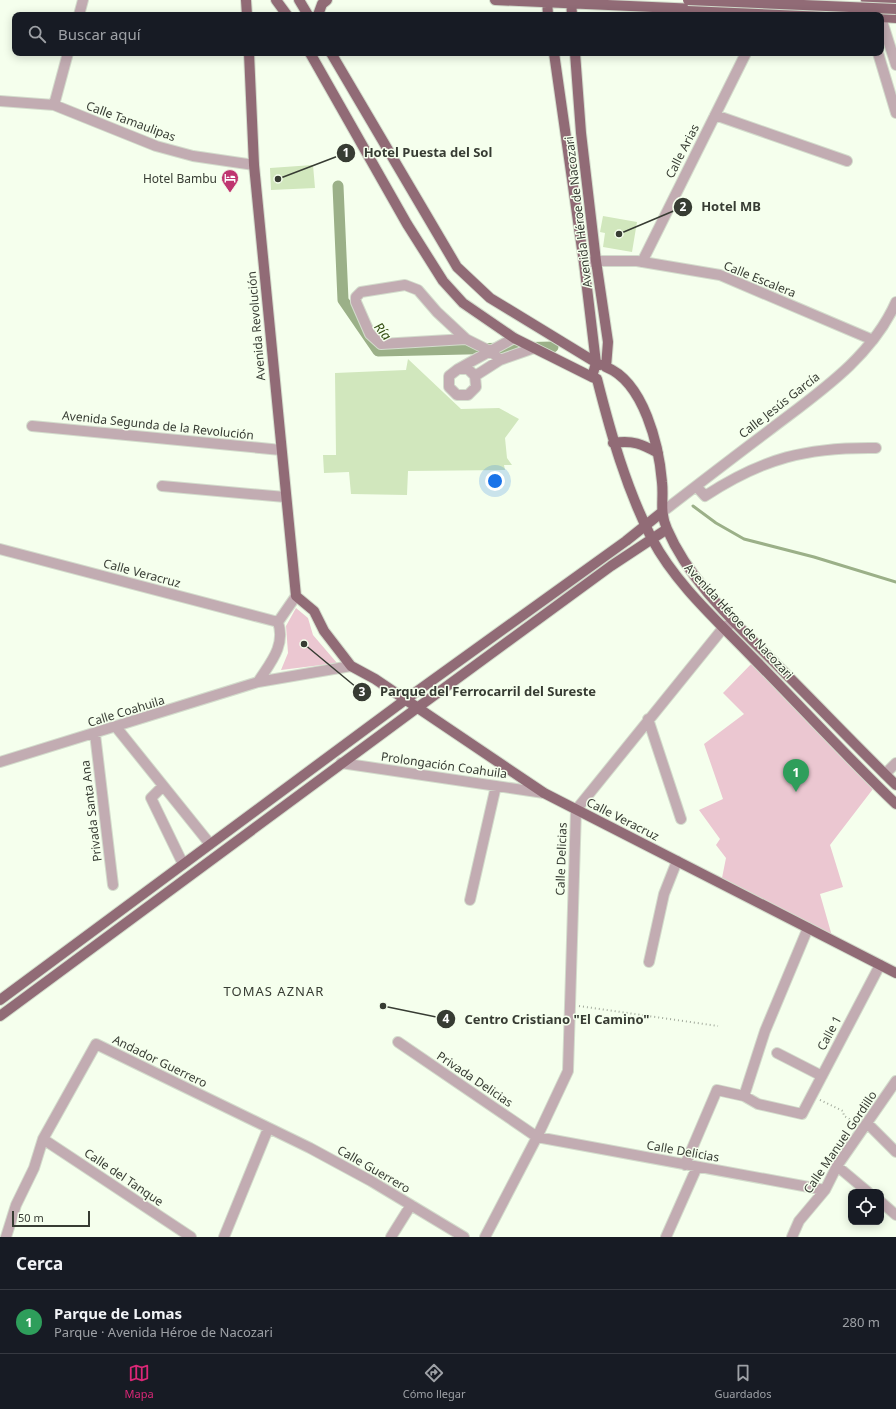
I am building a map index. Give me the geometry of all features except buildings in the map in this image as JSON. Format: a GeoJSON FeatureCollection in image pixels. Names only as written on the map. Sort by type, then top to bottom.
{"type":"FeatureCollection","features":[{"type":"Feature","properties":{"kind":"main road"},"geometry":{"type":"LineString","coordinates":[[246,0],[247,12]]}},
{"type":"Feature","properties":{"kind":"main road"},"geometry":{"type":"LineString","coordinates":[[276,0],[285,12]]}},
{"type":"Feature","properties":{"kind":"main road"},"geometry":{"type":"LineString","coordinates":[[299,0],[306,12]]}},
{"type":"Feature","properties":{"kind":"main road"},"geometry":{"type":"LineString","coordinates":[[319,12],[322,4],[327,0]]}},
{"type":"Feature","properties":{"kind":"main road"},"geometry":{"type":"LineString","coordinates":[[495,0],[571,1],[736,12]]}},
{"type":"Feature","properties":{"kind":"main road"},"geometry":{"type":"LineString","coordinates":[[688,0],[896,9]]}},
{"type":"Feature","properties":{"kind":"main road"},"geometry":{"type":"LineString","coordinates":[[866,0],[896,2]]}},
{"type":"Feature","properties":{"kind":"main road"},"geometry":{"type":"LineString","coordinates":[[547,1],[548,12]]}},
{"type":"Feature","properties":{"kind":"main road"},"geometry":{"type":"LineString","coordinates":[[571,1],[572,12]]}},
{"type":"Feature","properties":{"kind":"main road"},"geometry":{"type":"LineString","coordinates":[[884,17],[896,18]]}},
{"type":"Feature","properties":{"kind":"main road","name":"Avenida Revolución"},"geometry":{"type":"LineString","coordinates":[[249,56],[254,165],[296,596]]}},
{"type":"Feature","properties":{"kind":"main road"},"geometry":{"type":"LineString","coordinates":[[312,56],[407,224],[444,281],[463,303],[514,338],[595,378],[606,367]]}},
{"type":"Feature","properties":{"kind":"main road"},"geometry":{"type":"LineString","coordinates":[[333,56],[457,267],[490,298],[596,362]]}},
{"type":"Feature","properties":{"kind":"main road","name":"Avenida Héroe de Nacozari"},"geometry":{"type":"LineString","coordinates":[[554,56],[584,263],[596,362],[595,378],[613,443],[633,499],[647,525],[652,539],[670,566],[701,604],[895,800]]}},
{"type":"Feature","properties":{"kind":"main road","name":"Avenida Héroe de Nacozari"},"geometry":{"type":"LineString","coordinates":[[575,56],[581,133],[596,261],[608,342],[606,367]]}},
{"type":"Feature","properties":{"kind":"main road","name":"Avenida Héroe de Nacozari"},"geometry":{"type":"LineString","coordinates":[[596,362],[613,370],[629,384],[649,418],[661,464],[663,490],[661,514],[667,529],[695,576],[735,622],[896,785]]}},
{"type":"Feature","properties":{"kind":"main road"},"geometry":{"type":"LineString","coordinates":[[613,443],[627,441],[643,445],[658,453]]}},
{"type":"Feature","properties":{"kind":"main road"},"geometry":{"type":"LineString","coordinates":[[0,1000],[405,700],[661,514]]}},
{"type":"Feature","properties":{"kind":"main road"},"geometry":{"type":"LineString","coordinates":[[0,1016],[610,566],[667,529]]}},
{"type":"Feature","properties":{"kind":"main road"},"geometry":{"type":"LineString","coordinates":[[296,596],[314,611],[324,632],[351,666]]}},
{"type":"Feature","properties":{"kind":"main road","name":"Calle Veracruz"},"geometry":{"type":"LineString","coordinates":[[351,666],[375,679],[544,793],[896,973]]}},
{"type":"Feature","properties":{"kind":"street"},"geometry":{"type":"LineString","coordinates":[[80,12],[83,0]]}},
{"type":"Feature","properties":{"kind":"street"},"geometry":{"type":"LineString","coordinates":[[875,0],[879,12]]}},
{"type":"Feature","properties":{"kind":"street"},"geometry":{"type":"LineString","coordinates":[[884,27],[896,65]]}},
{"type":"Feature","properties":{"kind":"street"},"geometry":{"type":"LineString","coordinates":[[54,105],[67,56]]}},
{"type":"Feature","properties":{"kind":"street","name":"Calle Arias"},"geometry":{"type":"LineString","coordinates":[[642,262],[744,56]]}},
{"type":"Feature","properties":{"kind":"street"},"geometry":{"type":"LineString","coordinates":[[879,56],[896,112]]}},
{"type":"Feature","properties":{"kind":"street","name":"Calle Tamaulipas"},"geometry":{"type":"LineString","coordinates":[[0,101],[54,105],[156,146],[193,156],[254,165]]}},
{"type":"Feature","properties":{"kind":"street"},"geometry":{"type":"LineString","coordinates":[[715,115],[847,161]]}},
{"type":"Feature","properties":{"kind":"street","name":"Calle Escalera"},"geometry":{"type":"LineString","coordinates":[[584,263],[596,261],[642,262],[720,275],[873,340]]}},
{"type":"Feature","properties":{"kind":"street"},"geometry":{"type":"LineString","coordinates":[[466,339],[381,344],[370,334],[356,302],[356,297],[361,292],[405,285],[418,290],[437,312],[466,339],[492,352],[500,360]]}},
{"type":"Feature","properties":{"kind":"street","name":"Calle Jesús García"},"geometry":{"type":"LineString","coordinates":[[661,514],[811,399],[854,362],[889,319],[896,302]]}},
{"type":"Feature","properties":{"kind":"street"},"geometry":{"type":"LineString","coordinates":[[458,369],[468,369],[475,376],[476,387],[468,395],[457,395],[449,387],[449,376],[458,369],[492,352],[514,338]]}},
{"type":"Feature","properties":{"kind":"street"},"geometry":{"type":"LineString","coordinates":[[475,376],[500,360],[534,348]]}},
{"type":"Feature","properties":{"kind":"street","name":"Avenida Segunda de la Revolución"},"geometry":{"type":"LineString","coordinates":[[32,426],[281,450]]}},
{"type":"Feature","properties":{"kind":"street"},"geometry":{"type":"LineString","coordinates":[[696,486],[705,496],[757,467],[785,457],[812,450],[844,447],[876,448]]}},
{"type":"Feature","properties":{"kind":"street"},"geometry":{"type":"LineString","coordinates":[[162,486],[286,497]]}},
{"type":"Feature","properties":{"kind":"street","name":"Calle Veracruz"},"geometry":{"type":"LineString","coordinates":[[0,549],[278,622]]}},
{"type":"Feature","properties":{"kind":"street"},"geometry":{"type":"LineString","coordinates":[[258,682],[280,646],[281,629],[278,622],[296,596]]}},
{"type":"Feature","properties":{"kind":"street"},"geometry":{"type":"LineString","coordinates":[[724,627],[735,622]]}},
{"type":"Feature","properties":{"kind":"street","name":"Calle Delicias"},"geometry":{"type":"LineString","coordinates":[[485,1237],[537,1137],[568,1071],[576,810],[648,719],[724,627]]}},
{"type":"Feature","properties":{"kind":"street","name":"Calle Coahuila"},"geometry":{"type":"LineString","coordinates":[[0,762],[95,734],[258,682],[351,666]]}},
{"type":"Feature","properties":{"kind":"street"},"geometry":{"type":"LineString","coordinates":[[648,719],[681,819]]}},
{"type":"Feature","properties":{"kind":"street"},"geometry":{"type":"LineString","coordinates":[[116,727],[210,844]]}},
{"type":"Feature","properties":{"kind":"street","name":"Privada Santa Ana"},"geometry":{"type":"LineString","coordinates":[[95,734],[113,886]]}},
{"type":"Feature","properties":{"kind":"street"},"geometry":{"type":"LineString","coordinates":[[885,774],[896,763]]}},
{"type":"Feature","properties":{"kind":"street","name":"Prolongación Coahuila"},"geometry":{"type":"LineString","coordinates":[[341,764],[544,793]]}},
{"type":"Feature","properties":{"kind":"street"},"geometry":{"type":"LineString","coordinates":[[163,786],[151,798],[183,864]]}},
{"type":"Feature","properties":{"kind":"street"},"geometry":{"type":"LineString","coordinates":[[470,900],[496,786]]}},
{"type":"Feature","properties":{"kind":"street"},"geometry":{"type":"LineString","coordinates":[[649,962],[664,894],[677,862]]}},
{"type":"Feature","properties":{"kind":"street"},"geometry":{"type":"LineString","coordinates":[[685,1165],[717,1090],[744,1096],[765,1031],[808,928]]}},
{"type":"Feature","properties":{"kind":"street","name":"Calle 1"},"geometry":{"type":"LineString","coordinates":[[744,1096],[758,1104],[802,1114],[880,965]]}},
{"type":"Feature","properties":{"kind":"street","name":"Privada Delicias"},"geometry":{"type":"LineString","coordinates":[[398,1042],[537,1137]]}},
{"type":"Feature","properties":{"kind":"street","name":"Andador Guerrero"},"geometry":{"type":"LineString","coordinates":[[43,1139],[96,1044],[268,1129]]}},
{"type":"Feature","properties":{"kind":"street"},"geometry":{"type":"LineString","coordinates":[[777,1053],[822,1076]]}},
{"type":"Feature","properties":{"kind":"street","name":"Calle Manuel Gordillo"},"geometry":{"type":"LineString","coordinates":[[792,1237],[799,1221],[825,1190],[838,1166],[896,1081]]}},
{"type":"Feature","properties":{"kind":"street"},"geometry":{"type":"LineString","coordinates":[[866,1126],[896,1152]]}},
{"type":"Feature","properties":{"kind":"street"},"geometry":{"type":"LineString","coordinates":[[224,1237],[268,1129]]}},
{"type":"Feature","properties":{"kind":"street","name":"Calle Guerrero"},"geometry":{"type":"LineString","coordinates":[[268,1129],[310,1148],[372,1180],[464,1237]]}},
{"type":"Feature","properties":{"kind":"street","name":"Calle Delicias"},"geometry":{"type":"LineString","coordinates":[[537,1137],[825,1190]]}},
{"type":"Feature","properties":{"kind":"street"},"geometry":{"type":"LineString","coordinates":[[6,1237],[16,1205],[34,1168],[43,1139]]}},
{"type":"Feature","properties":{"kind":"street","name":"Calle del Tanque"},"geometry":{"type":"LineString","coordinates":[[43,1139],[191,1237]]}},
{"type":"Feature","properties":{"kind":"street"},"geometry":{"type":"LineString","coordinates":[[838,1166],[865,1189]]}},
{"type":"Feature","properties":{"kind":"street"},"geometry":{"type":"LineString","coordinates":[[666,1237],[697,1167]]}},
{"type":"Feature","properties":{"kind":"street"},"geometry":{"type":"LineString","coordinates":[[391,1237],[411,1205]]}},
{"type":"Feature","properties":{"kind":"street"},"geometry":{"type":"LineString","coordinates":[[884,1205],[896,1215]]}},
{"type":"Feature","properties":{"kind":"path"},"geometry":{"type":"LineString","coordinates":[[570,1005],[718,1026]]}},
{"type":"Feature","properties":{"kind":"path"},"geometry":{"type":"LineString","coordinates":[[811,1096],[842,1111],[844,1116],[866,1126]]}},
{"type":"Feature","properties":{"kind":"shaded area"},"geometry":{"type":"Polygon","coordinates":[[[296,608],[308,618],[313,635],[337,663],[281,670],[288,653],[286,626],[296,608]]]}},
{"type":"Feature","properties":{"kind":"shaded area"},"geometry":{"type":"Polygon","coordinates":[[[755,660],[876,785],[830,845],[843,887],[820,894],[832,936],[722,878],[726,858],[716,845],[720,839],[699,810],[723,799],[704,744],[744,714],[723,693],[755,660]]]}},
{"type":"Feature","properties":{"kind":"waterway","name":"Ría"},"geometry":{"type":"LineString","coordinates":[[338,186],[343,300],[378,351],[553,347]]}},
{"type":"Feature","properties":{"kind":"waterway"},"geometry":{"type":"LineString","coordinates":[[693,506],[716,523],[744,539],[814,557],[896,582]]}},
{"type":"Feature","properties":{"kind":"place","name":"Hotel Puesta del Sol"},"geometry":{"type":"Point","coordinates":[278,179]}},
{"type":"Feature","properties":{"kind":"place","name":"Hotel Bambu"},"geometry":{"type":"Point","coordinates":[230,193]}},
{"type":"Feature","properties":{"kind":"place","name":"Hotel MB"},"geometry":{"type":"Point","coordinates":[619,234]}},
{"type":"Feature","properties":{"kind":"place","name":"Parque del Ferrocarril del Sureste"},"geometry":{"type":"Point","coordinates":[304,644]}},
{"type":"Feature","properties":{"kind":"place","name":"Parque de Lomas"},"geometry":{"type":"Point","coordinates":[796,792]}},
{"type":"Feature","properties":{"kind":"place","name":"Centro Cristiano \"El Camino\""},"geometry":{"type":"Point","coordinates":[383,1006]}},
{"type":"Feature","properties":{"kind":"district","name":"TOMAS AZNAR"},"geometry":{"type":"Point","coordinates":[274,991]}}]}
